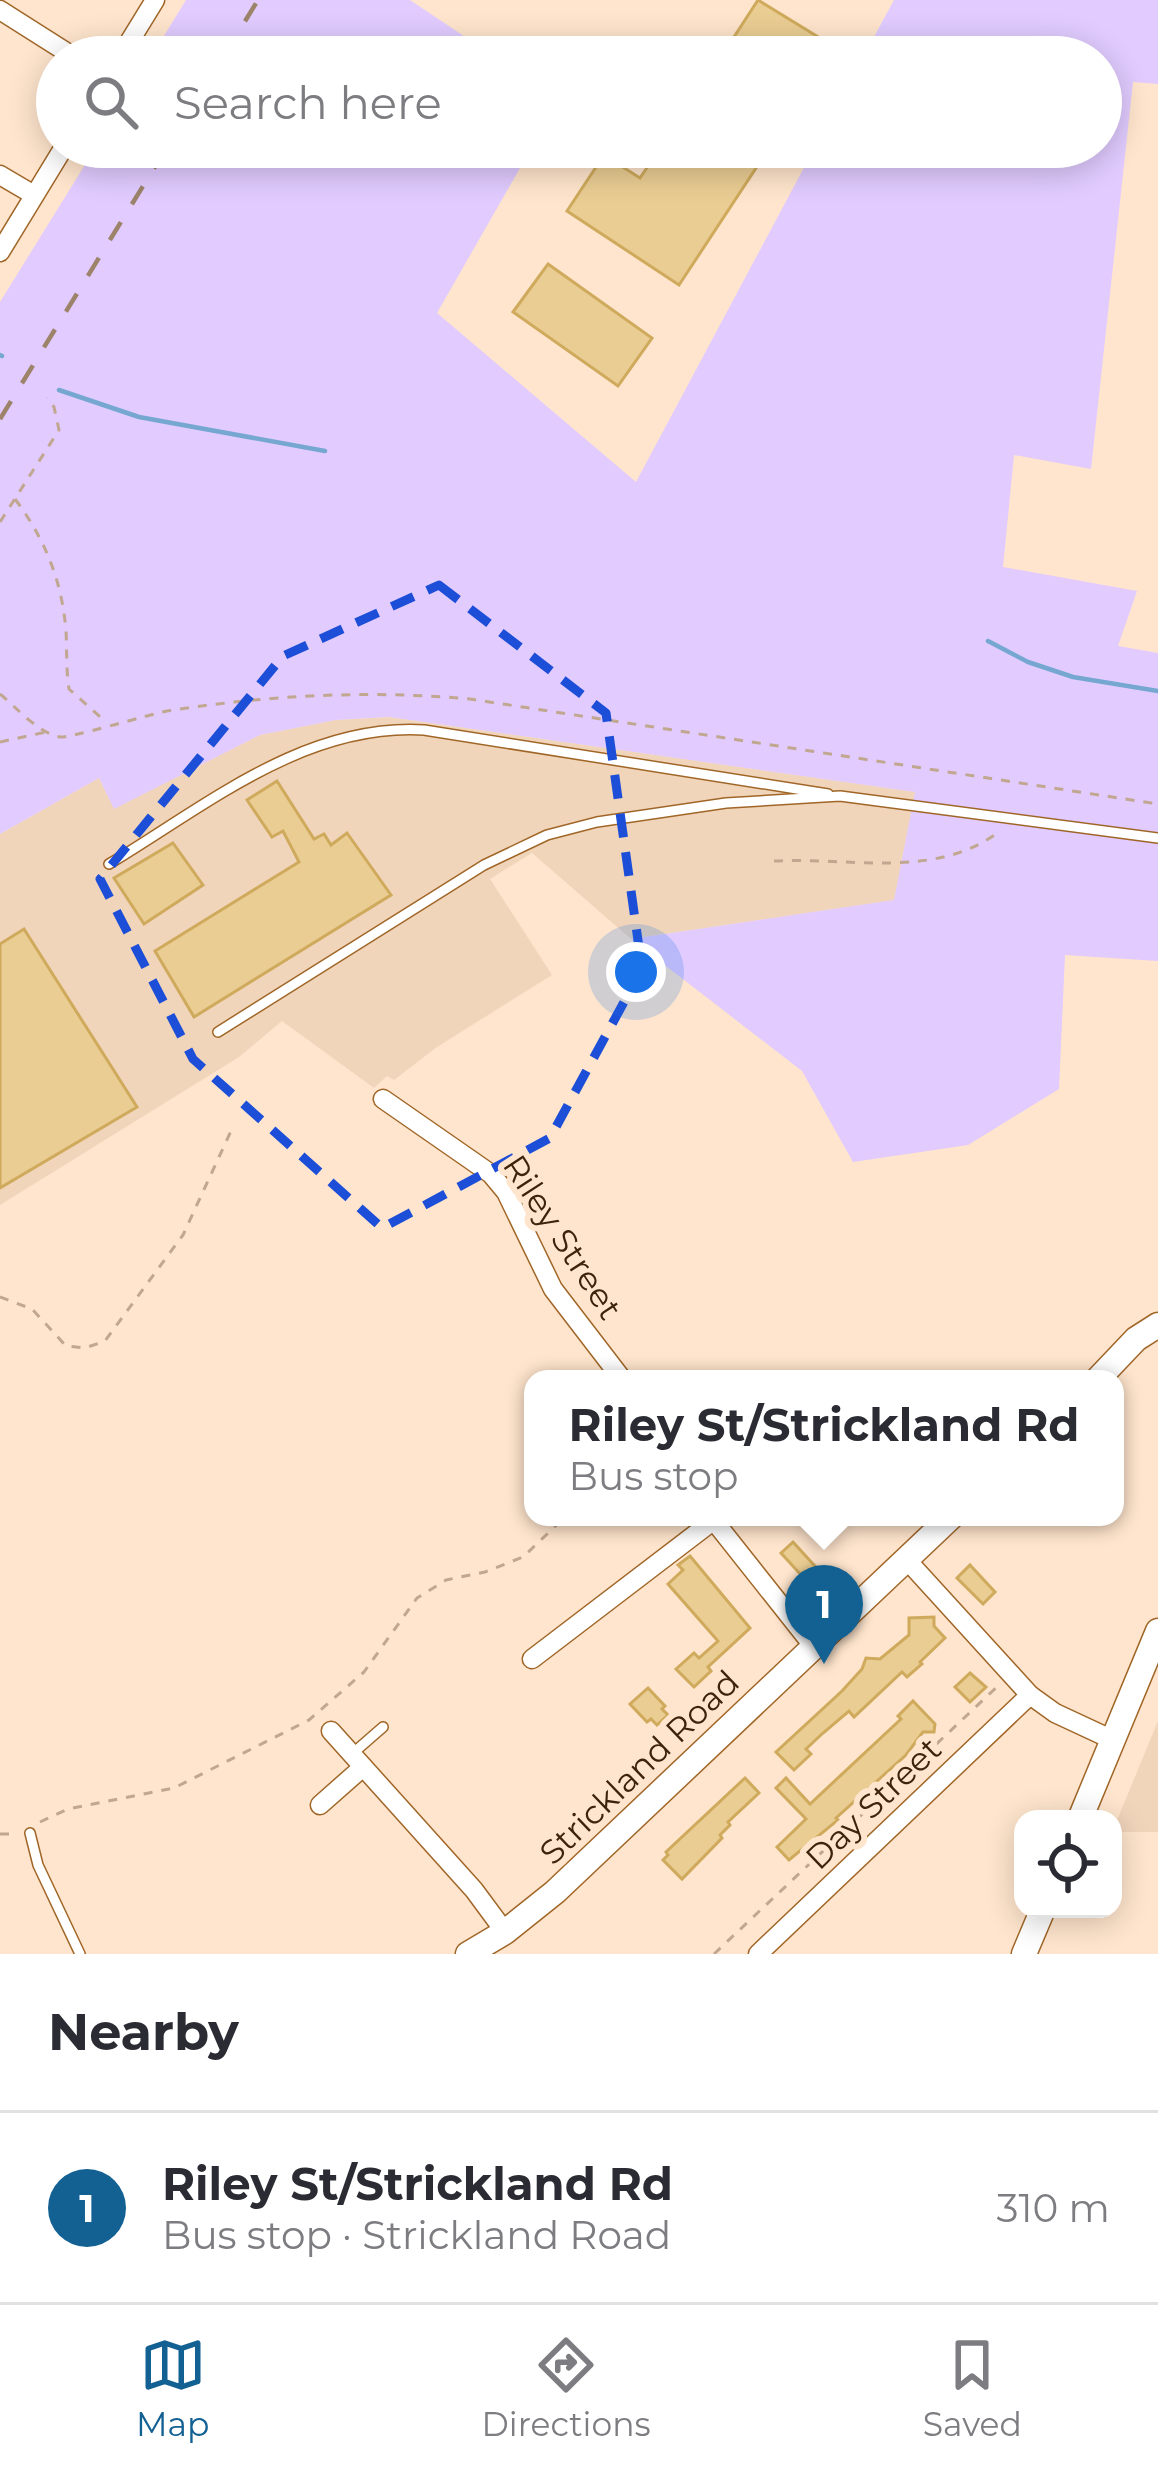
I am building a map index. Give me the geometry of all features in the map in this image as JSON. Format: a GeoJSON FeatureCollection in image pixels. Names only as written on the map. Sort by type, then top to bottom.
{"type":"FeatureCollection","features":[{"type":"Feature","properties":{"kind":"street"},"geometry":{"type":"LineString","coordinates":[[133,36],[155,0]]}},
{"type":"Feature","properties":{"kind":"street"},"geometry":{"type":"LineString","coordinates":[[0,10],[41,36]]}},
{"type":"Feature","properties":{"kind":"street"},"geometry":{"type":"LineString","coordinates":[[0,252],[51,168]]}},
{"type":"Feature","properties":{"kind":"street"},"geometry":{"type":"LineString","coordinates":[[0,175],[34,195]]}},
{"type":"Feature","properties":{"kind":"street","name":"Riley Street"},"geometry":{"type":"LineString","coordinates":[[383,1099],[491,1174],[506,1192],[553,1289],[615,1370]]}},
{"type":"Feature","properties":{"kind":"street"},"geometry":{"type":"LineString","coordinates":[[1107,1370],[1158,1325]]}},
{"type":"Feature","properties":{"kind":"street"},"geometry":{"type":"LineString","coordinates":[[1112,1370],[1158,1345]]}},
{"type":"Feature","properties":{"kind":"street"},"geometry":{"type":"LineString","coordinates":[[532,1659],[704,1526]]}},
{"type":"Feature","properties":{"kind":"street"},"geometry":{"type":"LineString","coordinates":[[719,1526],[814,1647]]}},
{"type":"Feature","properties":{"kind":"street","name":"Strickland Road"},"geometry":{"type":"LineString","coordinates":[[468,1954],[505,1932],[568,1880],[941,1526]]}},
{"type":"Feature","properties":{"kind":"street"},"geometry":{"type":"LineString","coordinates":[[906,1559],[1030,1695],[1055,1714],[1112,1741]]}},
{"type":"Feature","properties":{"kind":"street"},"geometry":{"type":"LineString","coordinates":[[1084,1810],[1158,1631]]}},
{"type":"Feature","properties":{"kind":"street","name":"Day Street"},"geometry":{"type":"LineString","coordinates":[[758,1954],[1030,1695]]}},
{"type":"Feature","properties":{"kind":"street"},"geometry":{"type":"LineString","coordinates":[[331,1731],[463,1876],[505,1932]]}},
{"type":"Feature","properties":{"kind":"street"},"geometry":{"type":"LineString","coordinates":[[320,1805],[357,1761]]}},
{"type":"Feature","properties":{"kind":"street"},"geometry":{"type":"LineString","coordinates":[[1024,1954],[1039,1918]]}},
{"type":"Feature","properties":{"kind":"lane"},"geometry":{"type":"LineString","coordinates":[[109,864],[277,762],[324,742],[374,730],[424,730],[1158,842]]}},
{"type":"Feature","properties":{"kind":"lane"},"geometry":{"type":"LineString","coordinates":[[218,1032],[466,875],[547,835],[645,813],[751,800],[839,796]]}},
{"type":"Feature","properties":{"kind":"lane"},"geometry":{"type":"LineString","coordinates":[[357,1761],[383,1726]]}},
{"type":"Feature","properties":{"kind":"lane"},"geometry":{"type":"LineString","coordinates":[[30,1833],[34,1856],[80,1954]]}},
{"type":"Feature","properties":{"kind":"path"},"geometry":{"type":"LineString","coordinates":[[0,523],[59,430],[47,398]]}},
{"type":"Feature","properties":{"kind":"path"},"geometry":{"type":"LineString","coordinates":[[16,499],[50,557],[65,621],[69,689],[107,724]]}},
{"type":"Feature","properties":{"kind":"path"},"geometry":{"type":"LineString","coordinates":[[0,694],[48,731],[64,737],[134,718],[307,694],[455,698],[1158,804]]}},
{"type":"Feature","properties":{"kind":"path"},"geometry":{"type":"LineString","coordinates":[[0,742],[48,731]]}},
{"type":"Feature","properties":{"kind":"path"},"geometry":{"type":"LineString","coordinates":[[774,861],[926,863],[985,843],[1015,818]]}},
{"type":"Feature","properties":{"kind":"path"},"geometry":{"type":"LineString","coordinates":[[0,1297],[32,1310],[66,1346],[85,1348],[105,1340],[183,1234],[231,1131]]}},
{"type":"Feature","properties":{"kind":"path"},"geometry":{"type":"LineString","coordinates":[[0,1834],[30,1833],[49,1815],[174,1787],[309,1720],[364,1672],[418,1598],[446,1580],[523,1557],[556,1526]]}},
{"type":"Feature","properties":{"kind":"path"},"geometry":{"type":"LineString","coordinates":[[714,1954],[1002,1682]]}},
{"type":"Feature","properties":{"kind":"highlighted area"},"geometry":{"type":"Polygon","coordinates":[[[439,585],[606,713],[642,969],[550,1138],[382,1228],[193,1059],[100,879],[283,656],[439,585]]]}},
{"type":"Feature","properties":{"kind":"shaded area"},"geometry":{"type":"Polygon","coordinates":[[[186,0],[410,0],[464,36],[164,36],[186,0]]]}},
{"type":"Feature","properties":{"kind":"shaded area"},"geometry":{"type":"Polygon","coordinates":[[[894,0],[1158,0],[1158,84],[1133,82],[1091,469],[1014,455],[1003,567],[1137,591],[1118,646],[1158,653],[1158,961],[1065,955],[1059,1089],[968,1145],[853,1162],[802,1071],[631,939],[894,900],[915,792],[389,717],[336,720],[260,735],[114,809],[99,778],[0,834],[0,302],[83,168],[520,168],[437,313],[636,482],[804,168],[1122,168],[1122,36],[874,36],[894,0]]]}},
{"type":"Feature","properties":{"kind":"shaded area"},"geometry":{"type":"Polygon","coordinates":[[[389,717],[915,792],[895,900],[631,939],[532,853],[490,879],[552,975],[437,1047],[394,1080],[387,1076],[374,1088],[282,1021],[239,1057],[0,1205],[0,834],[99,778],[115,808],[260,735],[336,720],[389,717]]]}},
{"type":"Feature","properties":{"kind":"shaded area"},"geometry":{"type":"Polygon","coordinates":[[[1158,1721],[1158,1832],[1122,1832],[1121,1810],[1158,1721]]]}},
{"type":"Feature","properties":{"kind":"building"},"geometry":{"type":"Polygon","coordinates":[[[758,0],[816,36],[735,36],[758,0]]]}},
{"type":"Feature","properties":{"kind":"building"},"geometry":{"type":"Polygon","coordinates":[[[595,168],[624,168],[640,178],[647,168],[756,168],[679,285],[567,211],[595,168]]]}},
{"type":"Feature","properties":{"kind":"building"},"geometry":{"type":"Polygon","coordinates":[[[548,264],[652,338],[618,386],[513,312],[548,264]]]}},
{"type":"Feature","properties":{"kind":"building"},"geometry":{"type":"Polygon","coordinates":[[[277,781],[314,839],[324,834],[331,845],[347,833],[391,895],[194,1017],[155,951],[299,862],[283,831],[272,837],[247,800],[277,781]]]}},
{"type":"Feature","properties":{"kind":"building"},"geometry":{"type":"Polygon","coordinates":[[[173,843],[203,885],[144,924],[114,878],[173,843]]]}},
{"type":"Feature","properties":{"kind":"building"},"geometry":{"type":"Polygon","coordinates":[[[24,929],[137,1107],[0,1188],[0,944],[24,929]]]}},
{"type":"Feature","properties":{"kind":"building"},"geometry":{"type":"Polygon","coordinates":[[[793,1542],[824,1576],[812,1587],[781,1553],[793,1542]]]}},
{"type":"Feature","properties":{"kind":"building"},"geometry":{"type":"Polygon","coordinates":[[[690,1556],[750,1628],[708,1667],[711,1671],[694,1687],[676,1669],[694,1653],[699,1658],[718,1641],[668,1584],[683,1570],[678,1565],[690,1556]]]}},
{"type":"Feature","properties":{"kind":"building"},"geometry":{"type":"Polygon","coordinates":[[[970,1565],[995,1592],[983,1604],[957,1578],[970,1565]]]}},
{"type":"Feature","properties":{"kind":"building"},"geometry":{"type":"Polygon","coordinates":[[[934,1617],[934,1626],[945,1638],[907,1677],[902,1672],[854,1717],[849,1711],[806,1749],[811,1754],[794,1770],[776,1752],[842,1691],[866,1658],[880,1659],[909,1635],[909,1618],[934,1617]]]}},
{"type":"Feature","properties":{"kind":"building"},"geometry":{"type":"Polygon","coordinates":[[[970,1673],[986,1687],[970,1702],[955,1687],[970,1673]]]}},
{"type":"Feature","properties":{"kind":"building"},"geometry":{"type":"Polygon","coordinates":[[[648,1688],[668,1715],[657,1725],[651,1719],[647,1722],[630,1704],[648,1688]]]}},
{"type":"Feature","properties":{"kind":"building"},"geometry":{"type":"Polygon","coordinates":[[[913,1701],[935,1724],[934,1732],[923,1732],[906,1755],[838,1820],[789,1860],[777,1847],[806,1819],[776,1788],[786,1778],[810,1804],[901,1719],[898,1716],[913,1701]]]}},
{"type":"Feature","properties":{"kind":"building"},"geometry":{"type":"Polygon","coordinates":[[[745,1778],[759,1793],[728,1822],[722,1838],[682,1879],[663,1860],[666,1852],[745,1778]]]}},
{"type":"Feature","properties":{"kind":"waterway"},"geometry":{"type":"LineString","coordinates":[[59,390],[139,417],[325,451]]}},
{"type":"Feature","properties":{"kind":"waterway"},"geometry":{"type":"LineString","coordinates":[[988,641],[1028,662],[1073,677],[1158,691]]}},
{"type":"Feature","properties":{"kind":"railway"},"geometry":{"type":"LineString","coordinates":[[236,36],[258,0]]}},
{"type":"Feature","properties":{"kind":"railway"},"geometry":{"type":"LineString","coordinates":[[0,419],[154,168]]}},
{"type":"Feature","properties":{"kind":"place","name":"Riley St/Strickland Rd"},"geometry":{"type":"Point","coordinates":[824,1664]}}]}
